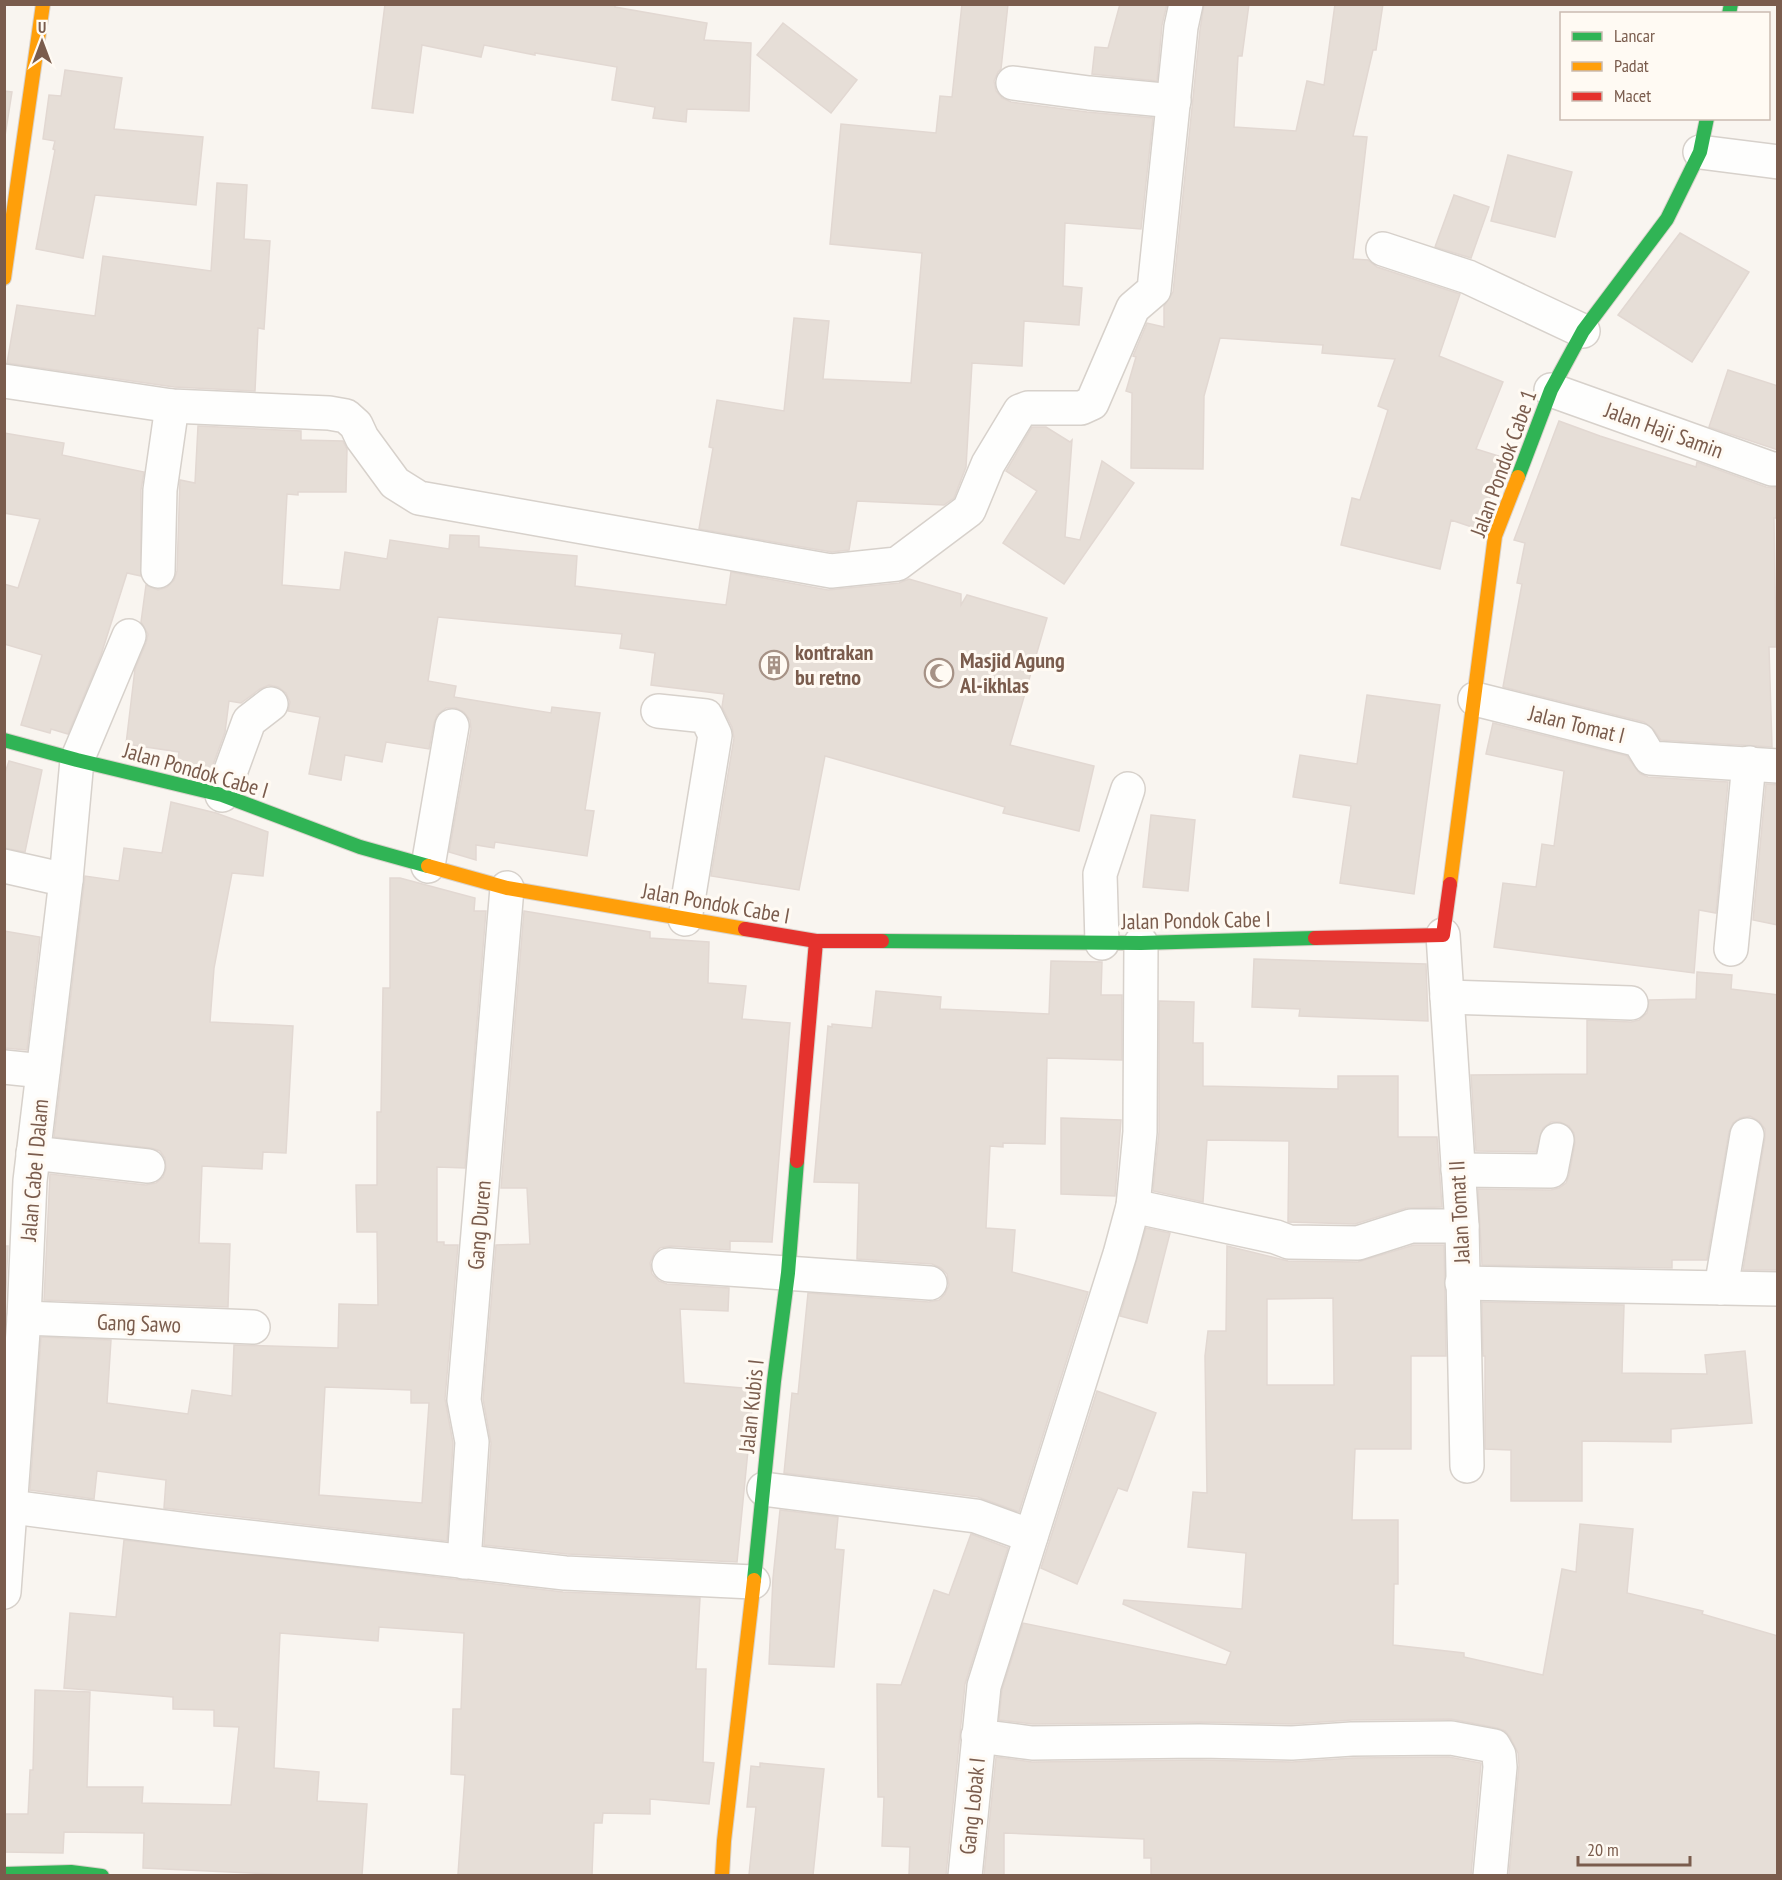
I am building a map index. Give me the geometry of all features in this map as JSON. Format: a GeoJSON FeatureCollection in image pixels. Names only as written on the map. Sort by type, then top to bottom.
{"type":"FeatureCollection","features":[{"type":"Feature","properties":{"kind":"street"},"geometry":{"type":"LineString","coordinates":[[4,278],[42,4]]}},
{"type":"Feature","properties":{"kind":"street"},"geometry":{"type":"LineString","coordinates":[[4,381],[172,406],[329,413],[346,416],[356,425],[362,438],[395,483],[419,498],[831,571],[897,564],[969,510],[988,464],[1020,411],[1028,408],[1081,408],[1092,403],[1133,308],[1154,290],[1181,27],[1186,4]]}},
{"type":"Feature","properties":{"kind":"street"},"geometry":{"type":"LineString","coordinates":[[1013,83],[1174,101]]}},
{"type":"Feature","properties":{"kind":"street","name":"Jalan Pondok Cabe 1"},"geometry":{"type":"LineString","coordinates":[[1443,935],[1495,536],[1551,390],[1583,331],[1667,219],[1700,152],[1707,120]]}},
{"type":"Feature","properties":{"kind":"street"},"geometry":{"type":"LineString","coordinates":[[1700,152],[1778,162]]}},
{"type":"Feature","properties":{"kind":"street"},"geometry":{"type":"LineString","coordinates":[[1383,249],[1468,277],[1583,331]]}},
{"type":"Feature","properties":{"kind":"street","name":"Jalan Haji Samin"},"geometry":{"type":"LineString","coordinates":[[1551,390],[1772,469],[1778,469]]}},
{"type":"Feature","properties":{"kind":"street"},"geometry":{"type":"LineString","coordinates":[[158,571],[160,490],[172,406]]}},
{"type":"Feature","properties":{"kind":"street","name":"Jalan Cabe I Dalam"},"geometry":{"type":"LineString","coordinates":[[5,1585],[17,1328],[17,1198],[33,1154],[66,880],[77,760],[129,636]]}},
{"type":"Feature","properties":{"kind":"street","name":"Jalan Tomat I"},"geometry":{"type":"LineString","coordinates":[[1475,699],[1639,740],[1650,758],[1763,765]]}},
{"type":"Feature","properties":{"kind":"street"},"geometry":{"type":"LineString","coordinates":[[222,795],[249,721],[271,704]]}},
{"type":"Feature","properties":{"kind":"street"},"geometry":{"type":"LineString","coordinates":[[658,711],[706,716],[716,735],[685,919]]}},
{"type":"Feature","properties":{"kind":"street"},"geometry":{"type":"LineString","coordinates":[[428,866],[453,726]]}},
{"type":"Feature","properties":{"kind":"street","name":"Jalan Pondok Cabe I"},"geometry":{"type":"LineString","coordinates":[[4,740],[222,795],[360,847],[507,888],[816,941],[1141,943],[1443,935]]}},
{"type":"Feature","properties":{"kind":"street"},"geometry":{"type":"LineString","coordinates":[[1731,949],[1763,765]]}},
{"type":"Feature","properties":{"kind":"street"},"geometry":{"type":"LineString","coordinates":[[1102,943],[1100,874],[1128,789]]}},
{"type":"Feature","properties":{"kind":"street"},"geometry":{"type":"LineString","coordinates":[[4,866],[66,880]]}},
{"type":"Feature","properties":{"kind":"street","name":"Gang Duren"},"geometry":{"type":"LineString","coordinates":[[464,1562],[472,1442],[464,1400],[507,888]]}},
{"type":"Feature","properties":{"kind":"street","name":"Jalan Tomat II"},"geometry":{"type":"LineString","coordinates":[[1443,935],[1462,1226],[1462,1283],[1778,1289]]}},
{"type":"Feature","properties":{"kind":"street","name":"Jalan Kubis I"},"geometry":{"type":"LineString","coordinates":[[722,1875],[774,1381],[788,1273],[816,941]]}},
{"type":"Feature","properties":{"kind":"street","name":"Gang Lobak I"},"geometry":{"type":"LineString","coordinates":[[965,1875],[984,1686],[1133,1206],[1140,1132],[1141,943]]}},
{"type":"Feature","properties":{"kind":"street"},"geometry":{"type":"LineString","coordinates":[[1447,998],[1631,1003]]}},
{"type":"Feature","properties":{"kind":"street"},"geometry":{"type":"LineString","coordinates":[[4,1067],[43,1071]]}},
{"type":"Feature","properties":{"kind":"street"},"geometry":{"type":"LineString","coordinates":[[1722,1288],[1747,1136]]}},
{"type":"Feature","properties":{"kind":"street"},"geometry":{"type":"LineString","coordinates":[[1458,1170],[1551,1172],[1557,1140]]}},
{"type":"Feature","properties":{"kind":"street"},"geometry":{"type":"LineString","coordinates":[[33,1154],[148,1166]]}},
{"type":"Feature","properties":{"kind":"street"},"geometry":{"type":"LineString","coordinates":[[1133,1206],[1276,1237],[1289,1242],[1358,1243],[1411,1226],[1462,1226]]}},
{"type":"Feature","properties":{"kind":"street"},"geometry":{"type":"LineString","coordinates":[[669,1265],[930,1283]]}},
{"type":"Feature","properties":{"kind":"street"},"geometry":{"type":"LineString","coordinates":[[1462,1283],[1467,1466]]}},
{"type":"Feature","properties":{"kind":"street","name":"Gang Sawo"},"geometry":{"type":"LineString","coordinates":[[17,1328],[253,1328]]}},
{"type":"Feature","properties":{"kind":"street"},"geometry":{"type":"LineString","coordinates":[[764,1489],[976,1516],[1031,1536]]}},
{"type":"Feature","properties":{"kind":"street"},"geometry":{"type":"LineString","coordinates":[[10,1500],[204,1532],[464,1562],[565,1573],[753,1582]]}},
{"type":"Feature","properties":{"kind":"street"},"geometry":{"type":"LineString","coordinates":[[978,1736],[1032,1743],[1199,1741],[1292,1743],[1451,1738],[1482,1742],[1494,1746],[1499,1755],[1500,1767],[1490,1875]]}},
{"type":"Feature","properties":{"kind":"street"},"geometry":{"type":"LineString","coordinates":[[4,1874],[71,1872],[102,1875]]}},
{"type":"Feature","properties":{"kind":"building"},"geometry":{"type":"Polygon","coordinates":[[[385,4],[615,4],[615,7],[707,23],[704,40],[751,43],[749,111],[687,109],[686,122],[653,118],[655,107],[612,100],[617,67],[484,45],[481,57],[422,45],[413,113],[372,108],[385,4]]]}},
{"type":"Feature","properties":{"kind":"building"},"geometry":{"type":"Polygon","coordinates":[[[962,4],[1008,4],[1001,69],[994,81],[996,91],[1002,98],[1011,102],[1153,118],[1141,229],[1065,223],[1063,286],[1082,288],[1079,325],[1024,321],[1022,366],[972,363],[966,467],[954,498],[944,505],[857,501],[849,550],[832,552],[699,529],[713,448],[709,447],[717,400],[784,411],[794,318],[829,321],[823,379],[911,383],[922,253],[830,244],[841,124],[936,133],[940,96],[952,97],[962,4]]]}},
{"type":"Feature","properties":{"kind":"building"},"geometry":{"type":"Polygon","coordinates":[[[1120,4],[1167,4],[1162,25],[1157,81],[1092,74],[1095,47],[1108,48],[1120,4]]]}},
{"type":"Feature","properties":{"kind":"building"},"geometry":{"type":"Polygon","coordinates":[[[1204,4],[1249,4],[1242,56],[1238,56],[1234,127],[1296,131],[1307,81],[1324,85],[1335,4],[1383,4],[1376,50],[1373,50],[1353,136],[1367,137],[1353,259],[1368,260],[1377,267],[1460,294],[1439,356],[1503,382],[1476,449],[1505,458],[1478,529],[1451,520],[1440,569],[1341,545],[1352,498],[1360,500],[1388,410],[1378,406],[1395,359],[1322,353],[1323,345],[1220,338],[1204,396],[1203,469],[1131,468],[1132,393],[1126,391],[1136,357],[1133,356],[1147,323],[1164,327],[1164,306],[1173,292],[1204,4]]]}},
{"type":"Feature","properties":{"kind":"building"},"geometry":{"type":"Polygon","coordinates":[[[783,23],[857,80],[831,113],[757,55],[783,23]]]}},
{"type":"Feature","properties":{"kind":"building"},"geometry":{"type":"Polygon","coordinates":[[[65,70],[122,78],[114,129],[203,137],[196,205],[95,195],[83,258],[36,249],[55,150],[53,149],[55,141],[43,139],[49,95],[61,96],[65,70]]]}},
{"type":"Feature","properties":{"kind":"building"},"geometry":{"type":"Polygon","coordinates":[[[4,91],[12,92],[5,136],[4,136],[4,91]]]}},
{"type":"Feature","properties":{"kind":"building"},"geometry":{"type":"Polygon","coordinates":[[[1508,155],[1572,172],[1555,237],[1491,221],[1508,155]]]}},
{"type":"Feature","properties":{"kind":"building"},"geometry":{"type":"Polygon","coordinates":[[[217,183],[247,185],[244,239],[270,241],[264,329],[258,328],[255,391],[174,387],[7,363],[17,305],[95,316],[103,256],[211,271],[217,183]]]}},
{"type":"Feature","properties":{"kind":"building"},"geometry":{"type":"Polygon","coordinates":[[[1454,195],[1489,207],[1471,258],[1435,247],[1454,195]]]}},
{"type":"Feature","properties":{"kind":"building"},"geometry":{"type":"Polygon","coordinates":[[[1680,233],[1749,272],[1692,362],[1618,315],[1680,233]]]}},
{"type":"Feature","properties":{"kind":"building"},"geometry":{"type":"Polygon","coordinates":[[[1728,370],[1778,386],[1778,450],[1709,427],[1728,370]]]}},
{"type":"Feature","properties":{"kind":"building"},"geometry":{"type":"Polygon","coordinates":[[[1559,421],[1696,467],[1697,462],[1766,487],[1778,488],[1778,518],[1774,518],[1776,647],[1769,647],[1772,747],[1661,740],[1644,722],[1503,687],[1522,584],[1517,583],[1525,543],[1514,540],[1559,421]]]}},
{"type":"Feature","properties":{"kind":"building"},"geometry":{"type":"Polygon","coordinates":[[[198,426],[301,431],[301,440],[343,441],[347,449],[346,492],[287,494],[282,585],[340,590],[345,552],[387,559],[390,540],[449,549],[450,535],[479,536],[479,547],[577,556],[575,586],[726,605],[731,572],[828,590],[899,583],[909,579],[961,594],[961,605],[967,595],[1047,618],[1010,745],[1094,766],[1079,831],[1003,813],[1005,807],[825,756],[799,890],[711,876],[734,738],[732,727],[722,707],[724,694],[651,685],[655,653],[620,648],[622,634],[438,617],[428,681],[456,686],[454,697],[551,713],[552,707],[600,713],[585,810],[594,811],[587,856],[495,842],[494,848],[476,845],[476,860],[449,852],[471,729],[470,720],[464,712],[456,708],[446,708],[437,715],[429,749],[386,742],[382,762],[345,755],[341,780],[309,774],[320,717],[288,711],[290,702],[286,693],[278,687],[269,685],[241,703],[229,701],[225,732],[210,773],[177,765],[179,752],[126,744],[135,669],[148,634],[141,622],[146,585],[158,590],[167,587],[174,580],[177,571],[180,480],[195,483],[198,426]]]}},
{"type":"Feature","properties":{"kind":"building"},"geometry":{"type":"Polygon","coordinates":[[[1032,427],[1046,427],[1070,442],[1072,440],[1065,537],[1080,540],[1102,461],[1134,483],[1064,584],[1003,543],[1037,491],[1006,471],[1032,427]]]}},
{"type":"Feature","properties":{"kind":"building"},"geometry":{"type":"Polygon","coordinates":[[[4,433],[64,443],[62,455],[144,472],[141,490],[141,576],[127,573],[101,655],[68,734],[51,729],[50,733],[21,725],[42,655],[4,644],[4,584],[18,588],[40,519],[4,513],[4,433]]]}},
{"type":"Feature","properties":{"kind":"building"},"geometry":{"type":"Polygon","coordinates":[[[1367,695],[1440,705],[1414,894],[1340,883],[1351,806],[1293,797],[1300,755],[1357,764],[1367,695]]]}},
{"type":"Feature","properties":{"kind":"building"},"geometry":{"type":"Polygon","coordinates":[[[1493,723],[1627,756],[1640,774],[1648,777],[1728,782],[1716,913],[1699,910],[1694,973],[1494,947],[1503,883],[1536,887],[1542,844],[1554,846],[1564,771],[1486,754],[1493,723]]]}},
{"type":"Feature","properties":{"kind":"building"},"geometry":{"type":"Polygon","coordinates":[[[9,761],[42,770],[25,852],[4,848],[4,776],[9,761]]]}},
{"type":"Feature","properties":{"kind":"building"},"geometry":{"type":"Polygon","coordinates":[[[1766,784],[1778,785],[1778,925],[1753,920],[1766,784]]]}},
{"type":"Feature","properties":{"kind":"building"},"geometry":{"type":"Polygon","coordinates":[[[171,802],[216,813],[268,832],[263,876],[232,873],[214,968],[210,1022],[293,1026],[286,1153],[263,1152],[262,1169],[202,1166],[199,1243],[230,1244],[228,1307],[44,1300],[50,1174],[146,1185],[156,1183],[163,1177],[166,1169],[165,1158],[160,1151],[151,1148],[54,1137],[85,876],[119,881],[124,848],[162,853],[171,802]]]}},
{"type":"Feature","properties":{"kind":"building"},"geometry":{"type":"Polygon","coordinates":[[[1151,815],[1195,820],[1188,891],[1143,887],[1151,815]]]}},
{"type":"Feature","properties":{"kind":"building"},"geometry":{"type":"Polygon","coordinates":[[[390,878],[400,878],[475,898],[474,911],[486,911],[465,1168],[437,1167],[437,1242],[444,1242],[444,1245],[458,1245],[445,1399],[453,1443],[447,1541],[164,1508],[166,1480],[97,1471],[94,1499],[30,1490],[41,1337],[111,1340],[107,1403],[188,1414],[192,1390],[232,1396],[234,1345],[338,1348],[339,1304],[378,1305],[377,1232],[357,1232],[356,1185],[377,1185],[377,1112],[381,1112],[383,988],[390,988],[390,878]],[[325,1387],[319,1495],[422,1503],[429,1403],[411,1403],[411,1390],[325,1387]]]}},
{"type":"Feature","properties":{"kind":"building"},"geometry":{"type":"Polygon","coordinates":[[[524,911],[650,932],[650,938],[709,942],[708,983],[746,986],[742,1019],[790,1023],[772,1242],[730,1241],[730,1250],[670,1246],[660,1248],[650,1263],[652,1274],[659,1281],[667,1284],[729,1288],[728,1311],[680,1309],[684,1383],[754,1389],[737,1562],[567,1554],[484,1545],[491,1443],[483,1399],[496,1245],[530,1244],[527,1188],[501,1188],[524,911]]]}},
{"type":"Feature","properties":{"kind":"building"},"geometry":{"type":"Polygon","coordinates":[[[4,931],[40,937],[27,1050],[4,1048],[4,931]]]}},
{"type":"Feature","properties":{"kind":"building"},"geometry":{"type":"Polygon","coordinates":[[[1254,959],[1426,964],[1428,1021],[1299,1016],[1300,1009],[1252,1007],[1254,959]]]}},
{"type":"Feature","properties":{"kind":"building"},"geometry":{"type":"Polygon","coordinates":[[[1051,961],[1102,962],[1101,995],[1122,995],[1122,1060],[1047,1058],[1045,1144],[1003,1143],[1003,1147],[990,1146],[986,1228],[1015,1230],[1012,1272],[1088,1292],[1019,1512],[978,1497],[784,1473],[792,1393],[798,1394],[808,1293],[929,1302],[939,1300],[949,1285],[947,1274],[932,1264],[857,1259],[859,1183],[814,1182],[828,1026],[832,1027],[832,1024],[872,1028],[876,991],[941,997],[940,1009],[1049,1014],[1051,961]]]}},
{"type":"Feature","properties":{"kind":"building"},"geometry":{"type":"Polygon","coordinates":[[[1697,972],[1732,975],[1731,989],[1778,995],[1778,1270],[1743,1270],[1765,1138],[1765,1129],[1759,1121],[1750,1116],[1740,1118],[1733,1123],[1729,1132],[1707,1260],[1672,1260],[1672,1268],[1482,1265],[1478,1189],[1551,1190],[1559,1188],[1566,1183],[1569,1175],[1575,1143],[1574,1133],[1569,1126],[1560,1122],[1551,1122],[1543,1128],[1536,1152],[1476,1151],[1471,1075],[1587,1074],[1587,1020],[1631,1022],[1639,1020],[1647,1013],[1649,1000],[1696,999],[1697,972]]]}},
{"type":"Feature","properties":{"kind":"building"},"geometry":{"type":"Polygon","coordinates":[[[1159,1001],[1194,1002],[1193,1043],[1203,1043],[1203,1086],[1338,1089],[1338,1076],[1398,1076],[1398,1137],[1437,1137],[1442,1207],[1406,1208],[1355,1224],[1288,1222],[1289,1141],[1207,1140],[1203,1202],[1153,1191],[1159,1132],[1159,1001]]]}},
{"type":"Feature","properties":{"kind":"building"},"geometry":{"type":"Polygon","coordinates":[[[1061,1118],[1121,1120],[1115,1196],[1061,1194],[1061,1118]]]}},
{"type":"Feature","properties":{"kind":"building"},"geometry":{"type":"Polygon","coordinates":[[[1146,1228],[1170,1233],[1147,1323],[1120,1316],[1146,1228]]]}},
{"type":"Feature","properties":{"kind":"building"},"geometry":{"type":"Polygon","coordinates":[[[1414,1245],[1444,1245],[1446,1356],[1411,1356],[1411,1449],[1355,1449],[1352,1520],[1398,1520],[1398,1584],[1394,1584],[1393,1645],[1464,1653],[1464,1657],[1543,1675],[1562,1569],[1576,1572],[1580,1524],[1633,1529],[1627,1593],[1703,1611],[1702,1614],[1778,1636],[1778,1875],[1509,1875],[1519,1765],[1518,1753],[1510,1737],[1505,1731],[1497,1728],[1451,1719],[1352,1720],[1292,1724],[1199,1722],[1033,1724],[999,1720],[1002,1690],[1023,1623],[1226,1665],[1231,1652],[1123,1604],[1124,1600],[1242,1609],[1246,1553],[1188,1547],[1193,1492],[1207,1493],[1205,1356],[1208,1331],[1226,1331],[1227,1246],[1288,1261],[1358,1262],[1414,1245]],[[1333,1298],[1267,1299],[1267,1385],[1334,1385],[1333,1298]]]}},
{"type":"Feature","properties":{"kind":"building"},"geometry":{"type":"Polygon","coordinates":[[[4,1246],[8,1246],[4,1328],[4,1246]]]}},
{"type":"Feature","properties":{"kind":"building"},"geometry":{"type":"Polygon","coordinates":[[[1482,1302],[1624,1305],[1622,1373],[1707,1374],[1705,1355],[1745,1351],[1752,1423],[1671,1429],[1671,1442],[1582,1441],[1582,1501],[1511,1501],[1511,1450],[1485,1449],[1485,1356],[1483,1356],[1482,1302]]]}},
{"type":"Feature","properties":{"kind":"building"},"geometry":{"type":"Polygon","coordinates":[[[1097,1391],[1156,1413],[1127,1491],[1118,1488],[1077,1584],[1041,1568],[1097,1391]]]}},
{"type":"Feature","properties":{"kind":"building"},"geometry":{"type":"Polygon","coordinates":[[[780,1510],[838,1517],[835,1549],[844,1550],[834,1667],[769,1664],[773,1578],[780,1510]]]}},
{"type":"Feature","properties":{"kind":"building"},"geometry":{"type":"Polygon","coordinates":[[[971,1534],[1008,1548],[965,1684],[946,1875],[909,1875],[910,1847],[882,1846],[884,1797],[878,1797],[877,1684],[901,1685],[934,1590],[949,1595],[971,1534]]]}},
{"type":"Feature","properties":{"kind":"building"},"geometry":{"type":"Polygon","coordinates":[[[124,1540],[563,1592],[700,1598],[696,1669],[706,1669],[703,1762],[714,1763],[709,1804],[650,1799],[650,1814],[603,1813],[602,1823],[594,1823],[592,1875],[458,1874],[465,1775],[451,1774],[453,1709],[461,1709],[464,1633],[379,1627],[378,1641],[280,1633],[274,1768],[319,1772],[317,1801],[367,1804],[362,1875],[291,1875],[143,1868],[144,1833],[64,1832],[63,1853],[4,1852],[4,1814],[28,1814],[30,1770],[33,1770],[35,1690],[90,1692],[87,1787],[143,1787],[142,1803],[231,1805],[239,1727],[214,1726],[214,1710],[173,1709],[173,1697],[64,1688],[70,1613],[116,1617],[124,1540]]]}},
{"type":"Feature","properties":{"kind":"building"},"geometry":{"type":"Polygon","coordinates":[[[996,1757],[1032,1762],[1199,1760],[1292,1762],[1353,1758],[1449,1757],[1481,1763],[1471,1875],[1151,1875],[1151,1858],[1144,1858],[1144,1839],[1004,1833],[1004,1875],[984,1875],[996,1757]]]}},
{"type":"Feature","properties":{"kind":"building"},"geometry":{"type":"Polygon","coordinates":[[[760,1763],[824,1769],[813,1875],[749,1875],[756,1807],[747,1807],[751,1766],[760,1767],[760,1763]]]}},
{"type":"Feature","properties":{"kind":"traffic: fast"},"geometry":{"type":"LineString","coordinates":[[1729,12],[1731,4]]}},
{"type":"Feature","properties":{"kind":"traffic: fast"},"geometry":{"type":"LineString","coordinates":[[1518,477],[1551,390],[1583,331],[1667,219],[1700,152],[1707,120]]}},
{"type":"Feature","properties":{"kind":"traffic: fast"},"geometry":{"type":"LineString","coordinates":[[4,740],[222,795],[360,847],[428,866]]}},
{"type":"Feature","properties":{"kind":"traffic: fast"},"geometry":{"type":"LineString","coordinates":[[882,941],[1141,943],[1315,938]]}},
{"type":"Feature","properties":{"kind":"traffic: fast"},"geometry":{"type":"LineString","coordinates":[[754,1580],[774,1381],[788,1273],[797,1161]]}},
{"type":"Feature","properties":{"kind":"traffic: fast"},"geometry":{"type":"LineString","coordinates":[[4,1874],[71,1872],[102,1876]]}},
{"type":"Feature","properties":{"kind":"traffic: slow"},"geometry":{"type":"LineString","coordinates":[[4,278],[43,4]]}},
{"type":"Feature","properties":{"kind":"traffic: slow"},"geometry":{"type":"LineString","coordinates":[[1450,884],[1495,536],[1518,477]]}},
{"type":"Feature","properties":{"kind":"traffic: slow"},"geometry":{"type":"LineString","coordinates":[[428,866],[507,888],[745,929]]}},
{"type":"Feature","properties":{"kind":"traffic: slow"},"geometry":{"type":"LineString","coordinates":[[722,1876],[754,1580]]}},
{"type":"Feature","properties":{"kind":"traffic: jam"},"geometry":{"type":"LineString","coordinates":[[1315,938],[1443,935],[1450,884]]}},
{"type":"Feature","properties":{"kind":"traffic: jam"},"geometry":{"type":"LineString","coordinates":[[745,929],[816,941],[882,941]]}},
{"type":"Feature","properties":{"kind":"traffic: jam"},"geometry":{"type":"LineString","coordinates":[[797,1161],[816,941]]}},
{"type":"Feature","properties":{"kind":"place","name":"kontrakan bu retno"},"geometry":{"type":"Point","coordinates":[774,665]}},
{"type":"Feature","properties":{"kind":"place","name":"Masjid Agung Al-ikhlas"},"geometry":{"type":"Point","coordinates":[939,673]}}]}
